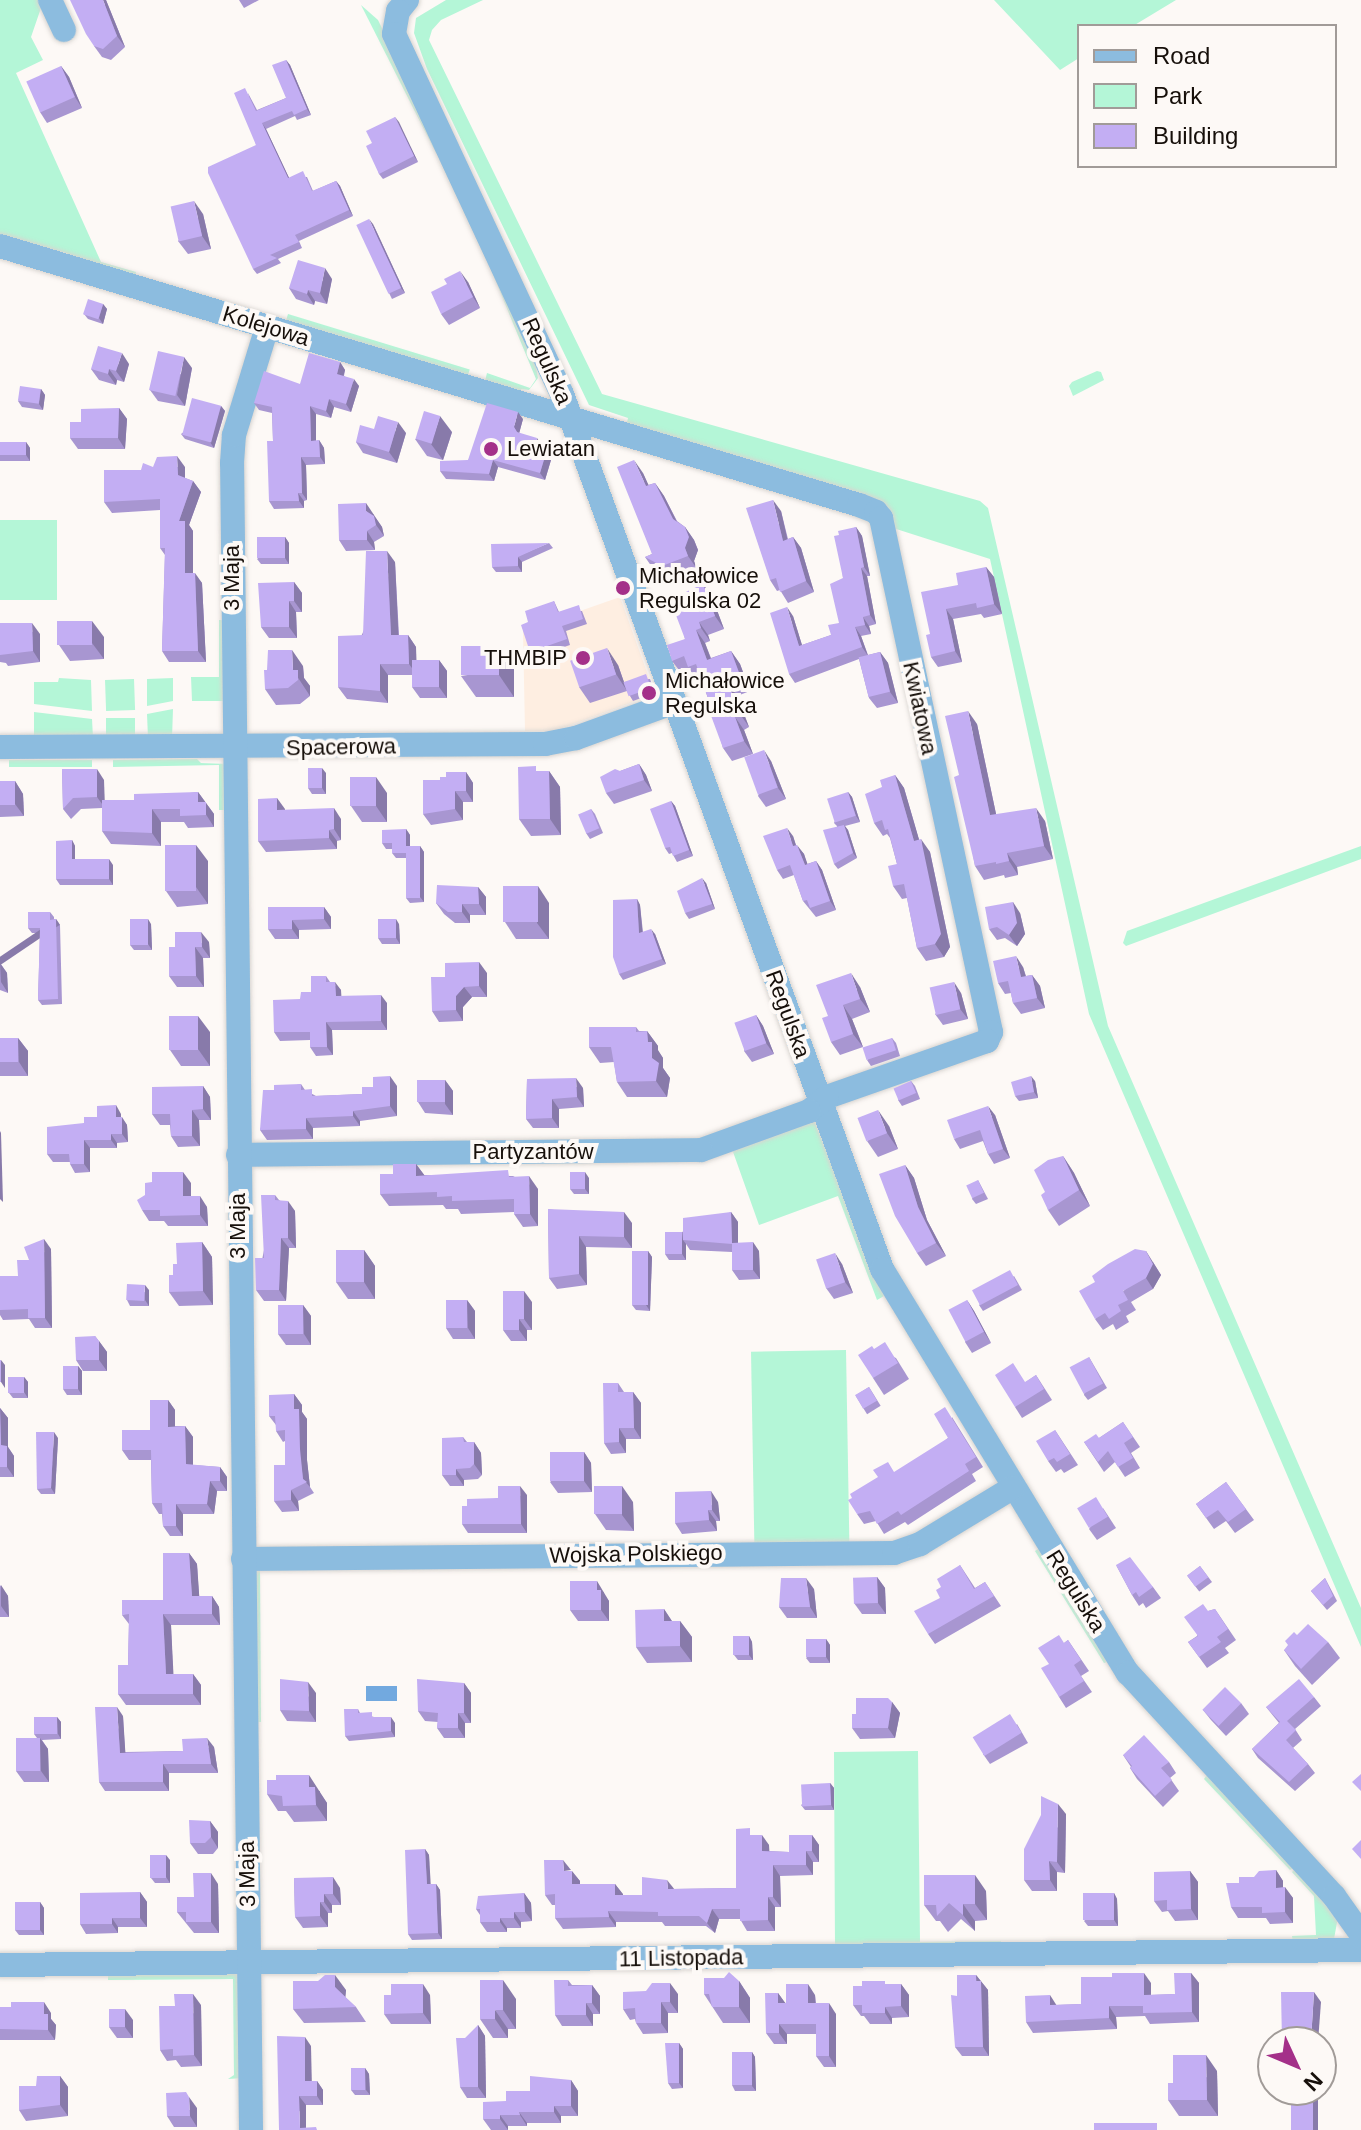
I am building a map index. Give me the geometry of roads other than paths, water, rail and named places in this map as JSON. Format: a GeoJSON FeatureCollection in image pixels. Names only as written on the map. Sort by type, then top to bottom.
{"type":"FeatureCollection","features":[{"type":"Feature","properties":{"kind":"street"},"geometry":{"type":"LineString","coordinates":[[50,0],[64,30]]}},
{"type":"Feature","properties":{"kind":"street","name":"Regulska"},"geometry":{"type":"LineString","coordinates":[[407,0],[398,11],[394,34],[572,418],[819,1103],[884,1274],[1012,1488],[1133,1679],[1334,1896],[1361,1934]]}},
{"type":"Feature","properties":{"kind":"street","name":"Kolejowa"},"geometry":{"type":"LineString","coordinates":[[0,246],[572,418]]}},
{"type":"Feature","properties":{"kind":"street","name":"3 Maja"},"geometry":{"type":"LineString","coordinates":[[251,2130],[232,454],[267,327]]}},
{"type":"Feature","properties":{"kind":"street"},"geometry":{"type":"LineString","coordinates":[[532,406],[548,395],[555,377]]}},
{"type":"Feature","properties":{"kind":"street","name":"Kwiatowa"},"geometry":{"type":"LineString","coordinates":[[572,418],[859,505],[876,512],[881,518],[991,1034],[983,1043],[819,1103]]}},
{"type":"Feature","properties":{"kind":"street","name":"Spacerowa"},"geometry":{"type":"LineString","coordinates":[[0,747],[545,744],[584,736],[675,702]]}},
{"type":"Feature","properties":{"kind":"street","name":"Partyzantów"},"geometry":{"type":"LineString","coordinates":[[238,1155],[697,1150],[809,1111],[819,1103]]}},
{"type":"Feature","properties":{"kind":"street","name":"Wojska Polskiego"},"geometry":{"type":"LineString","coordinates":[[243,1559],[894,1553],[920,1544],[1012,1488]]}},
{"type":"Feature","properties":{"kind":"street","name":"11 Listopada"},"geometry":{"type":"LineString","coordinates":[[0,1965],[1361,1950]]}},
{"type":"Feature","properties":{"kind":"water"},"geometry":{"type":"Polygon","coordinates":[[[366,1686],[397,1686],[397,1701],[366,1701],[366,1686]]]}},
{"type":"Feature","properties":{"kind":"place","name":"Lewiatan"},"geometry":{"type":"Point","coordinates":[491,449]}},
{"type":"Feature","properties":{"kind":"place","name":"Michałowice Regulska 02"},"geometry":{"type":"Point","coordinates":[623,588]}},
{"type":"Feature","properties":{"kind":"place","name":"THMBIP"},"geometry":{"type":"Point","coordinates":[583,658]}},
{"type":"Feature","properties":{"kind":"place","name":"Michałowice Regulska"},"geometry":{"type":"Point","coordinates":[649,693]}}]}
